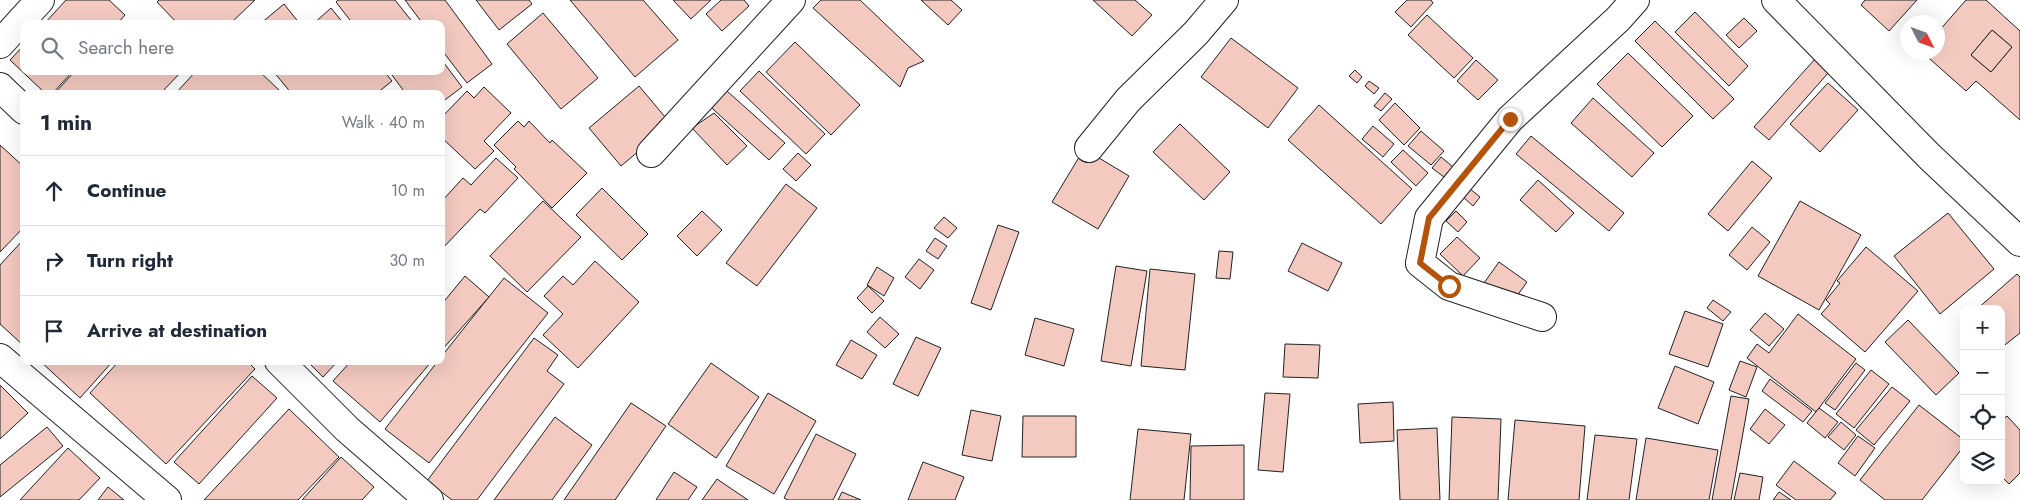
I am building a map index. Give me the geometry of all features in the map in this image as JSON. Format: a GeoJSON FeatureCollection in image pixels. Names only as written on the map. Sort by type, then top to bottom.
{"type":"FeatureCollection","features":[{"type":"Feature","properties":{"kind":"street"},"geometry":{"type":"LineString","coordinates":[[22,20],[40,0]]}},
{"type":"Feature","properties":{"kind":"street"},"geometry":{"type":"LineString","coordinates":[[651,153],[790,0]]}},
{"type":"Feature","properties":{"kind":"street"},"geometry":{"type":"LineString","coordinates":[[1089,148],[1128,100],[1196,33],[1224,0]]}},
{"type":"Feature","properties":{"kind":"street"},"geometry":{"type":"LineString","coordinates":[[1542,317],[1449,286],[1420,263],[1429,218],[1510,119],[1618,19],[1635,0]]}},
{"type":"Feature","properties":{"kind":"street"},"geometry":{"type":"LineString","coordinates":[[1776,0],[1929,156],[2020,242]]}},
{"type":"Feature","properties":{"kind":"street"},"geometry":{"type":"LineString","coordinates":[[0,44],[20,22]]}},
{"type":"Feature","properties":{"kind":"street"},"geometry":{"type":"LineString","coordinates":[[0,87],[20,106]]}},
{"type":"Feature","properties":{"kind":"street"},"geometry":{"type":"LineString","coordinates":[[0,358],[167,500]]}},
{"type":"Feature","properties":{"kind":"street"},"geometry":{"type":"LineString","coordinates":[[283,365],[347,429],[430,500]]}},
{"type":"Feature","properties":{"kind":"building"},"geometry":{"type":"Polygon","coordinates":[[[66,0],[109,0],[125,15],[121,20],[48,20],[66,0]]]}},
{"type":"Feature","properties":{"kind":"building"},"geometry":{"type":"Polygon","coordinates":[[[159,0],[255,0],[234,20],[174,20],[157,2],[159,0]]]}},
{"type":"Feature","properties":{"kind":"building"},"geometry":{"type":"Polygon","coordinates":[[[338,0],[395,0],[411,20],[350,20],[336,2],[338,0]]]}},
{"type":"Feature","properties":{"kind":"building"},"geometry":{"type":"Polygon","coordinates":[[[405,0],[445,0],[492,64],[467,83],[445,54],[445,20],[420,20],[405,0]]]}},
{"type":"Feature","properties":{"kind":"building"},"geometry":{"type":"Polygon","coordinates":[[[476,0],[529,0],[532,4],[499,30],[476,0]]]}},
{"type":"Feature","properties":{"kind":"building"},"geometry":{"type":"Polygon","coordinates":[[[570,0],[643,0],[678,40],[635,77],[570,0]]]}},
{"type":"Feature","properties":{"kind":"building"},"geometry":{"type":"Polygon","coordinates":[[[673,0],[711,0],[691,19],[673,0]]]}},
{"type":"Feature","properties":{"kind":"building"},"geometry":{"type":"Polygon","coordinates":[[[721,0],[744,0],[749,6],[722,31],[706,14],[721,0]]]}},
{"type":"Feature","properties":{"kind":"building"},"geometry":{"type":"Polygon","coordinates":[[[821,0],[860,0],[924,61],[908,68],[900,87],[813,8],[821,0]]]}},
{"type":"Feature","properties":{"kind":"building"},"geometry":{"type":"Polygon","coordinates":[[[921,0],[951,0],[962,10],[948,25],[921,0]]]}},
{"type":"Feature","properties":{"kind":"building"},"geometry":{"type":"Polygon","coordinates":[[[1093,0],[1135,0],[1152,15],[1132,36],[1093,0]]]}},
{"type":"Feature","properties":{"kind":"building"},"geometry":{"type":"Polygon","coordinates":[[[1407,0],[1431,0],[1433,3],[1411,27],[1395,12],[1407,0]]]}},
{"type":"Feature","properties":{"kind":"building"},"geometry":{"type":"Polygon","coordinates":[[[1865,0],[1917,0],[1903,15],[1900,15],[1900,19],[1889,31],[1861,5],[1865,0]]]}},
{"type":"Feature","properties":{"kind":"building"},"geometry":{"type":"Polygon","coordinates":[[[1966,0],[1986,0],[2020,31],[2020,120],[1976,81],[1966,91],[1931,60],[1945,60],[1945,24],[1966,0]],[[1992,30],[1971,55],[1991,72],[2012,47],[1992,30]]]}},
{"type":"Feature","properties":{"kind":"building"},"geometry":{"type":"Polygon","coordinates":[[[284,4],[297,20],[265,20],[284,4]]]}},
{"type":"Feature","properties":{"kind":"building"},"geometry":{"type":"Polygon","coordinates":[[[331,8],[341,20],[318,20],[331,8]]]}},
{"type":"Feature","properties":{"kind":"building"},"geometry":{"type":"Polygon","coordinates":[[[1695,12],[1748,66],[1729,86],[1675,32],[1695,12]]]}},
{"type":"Feature","properties":{"kind":"building"},"geometry":{"type":"Polygon","coordinates":[[[543,13],[598,78],[561,109],[507,44],[543,13]]]}},
{"type":"Feature","properties":{"kind":"building"},"geometry":{"type":"Polygon","coordinates":[[[1427,15],[1473,58],[1454,78],[1408,35],[1427,15]]]}},
{"type":"Feature","properties":{"kind":"building"},"geometry":{"type":"Polygon","coordinates":[[[1744,18],[1757,31],[1739,48],[1726,35],[1744,18]]]}},
{"type":"Feature","properties":{"kind":"building"},"geometry":{"type":"Polygon","coordinates":[[[1655,21],[1734,99],[1713,119],[1635,41],[1655,21]]]}},
{"type":"Feature","properties":{"kind":"building"},"geometry":{"type":"Polygon","coordinates":[[[1992,30],[2012,47],[1991,72],[1971,55],[1992,30]]]}},
{"type":"Feature","properties":{"kind":"building"},"geometry":{"type":"Polygon","coordinates":[[[1231,38],[1298,88],[1268,128],[1201,77],[1231,38]]]}},
{"type":"Feature","properties":{"kind":"building"},"geometry":{"type":"Polygon","coordinates":[[[795,42],[860,105],[831,135],[766,72],[795,42]]]}},
{"type":"Feature","properties":{"kind":"building"},"geometry":{"type":"Polygon","coordinates":[[[20,49],[20,69],[10,60],[20,49]]]}},
{"type":"Feature","properties":{"kind":"building"},"geometry":{"type":"Polygon","coordinates":[[[1628,53],[1693,116],[1662,147],[1597,84],[1628,53]]]}},
{"type":"Feature","properties":{"kind":"building"},"geometry":{"type":"Polygon","coordinates":[[[1815,59],[1829,72],[1769,140],[1754,127],[1815,59]]]}},
{"type":"Feature","properties":{"kind":"building"},"geometry":{"type":"Polygon","coordinates":[[[1476,60],[1498,80],[1478,100],[1457,81],[1476,60]]]}},
{"type":"Feature","properties":{"kind":"building"},"geometry":{"type":"Polygon","coordinates":[[[445,64],[462,87],[445,100],[445,90],[403,90],[392,75],[445,75],[445,64]]]}},
{"type":"Feature","properties":{"kind":"building"},"geometry":{"type":"Polygon","coordinates":[[[1355,70],[1362,77],[1357,83],[1349,76],[1355,70]]]}},
{"type":"Feature","properties":{"kind":"building"},"geometry":{"type":"Polygon","coordinates":[[[759,71],[825,134],[806,154],[740,91],[759,71]]]}},
{"type":"Feature","properties":{"kind":"building"},"geometry":{"type":"Polygon","coordinates":[[[26,75],[69,75],[56,90],[42,90],[26,75]]]}},
{"type":"Feature","properties":{"kind":"building"},"geometry":{"type":"Polygon","coordinates":[[[71,75],[178,75],[164,90],[58,90],[71,75]]]}},
{"type":"Feature","properties":{"kind":"building"},"geometry":{"type":"Polygon","coordinates":[[[192,75],[263,75],[279,90],[179,90],[192,75]]]}},
{"type":"Feature","properties":{"kind":"building"},"geometry":{"type":"Polygon","coordinates":[[[276,75],[387,75],[392,81],[381,90],[289,90],[276,75]]]}},
{"type":"Feature","properties":{"kind":"building"},"geometry":{"type":"Polygon","coordinates":[[[1369,81],[1379,88],[1374,94],[1365,86],[1369,81]]]}},
{"type":"Feature","properties":{"kind":"building"},"geometry":{"type":"Polygon","coordinates":[[[718,83],[785,143],[769,160],[703,100],[718,83]]]}},
{"type":"Feature","properties":{"kind":"building"},"geometry":{"type":"Polygon","coordinates":[[[1828,83],[1858,110],[1820,152],[1790,124],[1828,83]]]}},
{"type":"Feature","properties":{"kind":"building"},"geometry":{"type":"Polygon","coordinates":[[[639,86],[671,124],[621,166],[589,128],[639,86]]]}},
{"type":"Feature","properties":{"kind":"building"},"geometry":{"type":"Polygon","coordinates":[[[484,87],[511,113],[484,141],[494,151],[475,169],[445,141],[445,114],[467,91],[474,98],[484,87]]]}},
{"type":"Feature","properties":{"kind":"building"},"geometry":{"type":"Polygon","coordinates":[[[1385,93],[1392,99],[1381,111],[1374,106],[1385,93]]]}},
{"type":"Feature","properties":{"kind":"building"},"geometry":{"type":"Polygon","coordinates":[[[1593,98],[1654,153],[1632,177],[1571,123],[1593,98]]]}},
{"type":"Feature","properties":{"kind":"building"},"geometry":{"type":"Polygon","coordinates":[[[1395,103],[1420,128],[1404,145],[1379,120],[1395,103]]]}},
{"type":"Feature","properties":{"kind":"building"},"geometry":{"type":"Polygon","coordinates":[[[1319,105],[1412,189],[1381,224],[1288,140],[1319,105]]]}},
{"type":"Feature","properties":{"kind":"building"},"geometry":{"type":"Polygon","coordinates":[[[714,113],[747,146],[727,165],[692,128],[714,113]]]}},
{"type":"Feature","properties":{"kind":"building"},"geometry":{"type":"Polygon","coordinates":[[[518,121],[524,127],[529,121],[550,143],[552,140],[587,173],[552,208],[514,169],[516,167],[494,145],[518,121]]]}},
{"type":"Feature","properties":{"kind":"building"},"geometry":{"type":"Polygon","coordinates":[[[1180,124],[1230,172],[1204,200],[1153,152],[1180,124]]]}},
{"type":"Feature","properties":{"kind":"building"},"geometry":{"type":"Polygon","coordinates":[[[1373,126],[1394,144],[1383,157],[1362,139],[1373,126]]]}},
{"type":"Feature","properties":{"kind":"building"},"geometry":{"type":"Polygon","coordinates":[[[1421,131],[1444,151],[1431,165],[1408,146],[1421,131]]]}},
{"type":"Feature","properties":{"kind":"building"},"geometry":{"type":"Polygon","coordinates":[[[1531,136],[1624,213],[1609,231],[1516,154],[1531,136]]]}},
{"type":"Feature","properties":{"kind":"building"},"geometry":{"type":"Polygon","coordinates":[[[0,145],[20,163],[20,231],[0,252],[0,145]]]}},
{"type":"Feature","properties":{"kind":"building"},"geometry":{"type":"Polygon","coordinates":[[[1084,149],[1129,176],[1098,229],[1052,202],[1084,149]]]}},
{"type":"Feature","properties":{"kind":"building"},"geometry":{"type":"Polygon","coordinates":[[[1403,150],[1428,173],[1416,186],[1391,162],[1403,150]]]}},
{"type":"Feature","properties":{"kind":"building"},"geometry":{"type":"Polygon","coordinates":[[[798,153],[811,165],[796,181],[783,169],[798,153]]]}},
{"type":"Feature","properties":{"kind":"building"},"geometry":{"type":"Polygon","coordinates":[[[1441,157],[1453,167],[1444,177],[1432,168],[1441,157]]]}},
{"type":"Feature","properties":{"kind":"building"},"geometry":{"type":"Polygon","coordinates":[[[496,158],[518,178],[485,213],[480,209],[445,246],[445,198],[463,178],[471,185],[496,158]]]}},
{"type":"Feature","properties":{"kind":"building"},"geometry":{"type":"Polygon","coordinates":[[[1752,161],[1772,178],[1728,231],[1708,214],[1752,161]]]}},
{"type":"Feature","properties":{"kind":"building"},"geometry":{"type":"Polygon","coordinates":[[[1538,180],[1574,213],[1556,232],[1520,200],[1538,180]]]}},
{"type":"Feature","properties":{"kind":"building"},"geometry":{"type":"Polygon","coordinates":[[[786,184],[817,208],[757,286],[726,263],[786,184]]]}},
{"type":"Feature","properties":{"kind":"building"},"geometry":{"type":"Polygon","coordinates":[[[602,188],[648,234],[622,260],[576,215],[602,188]]]}},
{"type":"Feature","properties":{"kind":"building"},"geometry":{"type":"Polygon","coordinates":[[[1469,188],[1480,197],[1473,206],[1462,196],[1469,188]]]}},
{"type":"Feature","properties":{"kind":"building"},"geometry":{"type":"Polygon","coordinates":[[[543,201],[581,237],[527,292],[490,256],[543,201]]]}},
{"type":"Feature","properties":{"kind":"building"},"geometry":{"type":"Polygon","coordinates":[[[1800,201],[1861,235],[1819,310],[1758,276],[1800,201]]]}},
{"type":"Feature","properties":{"kind":"building"},"geometry":{"type":"Polygon","coordinates":[[[702,211],[722,230],[697,256],[677,236],[702,211]]]}},
{"type":"Feature","properties":{"kind":"building"},"geometry":{"type":"Polygon","coordinates":[[[1456,211],[1467,222],[1458,232],[1446,221],[1456,211]]]}},
{"type":"Feature","properties":{"kind":"building"},"geometry":{"type":"Polygon","coordinates":[[[1948,213],[1994,269],[1940,314],[1894,256],[1948,213]]]}},
{"type":"Feature","properties":{"kind":"building"},"geometry":{"type":"Polygon","coordinates":[[[944,217],[957,228],[948,238],[934,228],[944,217]]]}},
{"type":"Feature","properties":{"kind":"building"},"geometry":{"type":"Polygon","coordinates":[[[998,225],[1019,232],[991,310],[971,303],[998,225]]]}},
{"type":"Feature","properties":{"kind":"building"},"geometry":{"type":"Polygon","coordinates":[[[1752,227],[1770,242],[1747,270],[1729,255],[1752,227]]]}},
{"type":"Feature","properties":{"kind":"building"},"geometry":{"type":"Polygon","coordinates":[[[1457,237],[1480,258],[1463,276],[1440,254],[1457,237]]]}},
{"type":"Feature","properties":{"kind":"building"},"geometry":{"type":"Polygon","coordinates":[[[935,238],[947,246],[938,259],[926,251],[935,238]]]}},
{"type":"Feature","properties":{"kind":"building"},"geometry":{"type":"Polygon","coordinates":[[[20,243],[20,342],[0,324],[0,265],[20,243]]]}},
{"type":"Feature","properties":{"kind":"building"},"geometry":{"type":"Polygon","coordinates":[[[1302,243],[1342,263],[1328,291],[1288,271],[1302,243]]]}},
{"type":"Feature","properties":{"kind":"building"},"geometry":{"type":"Polygon","coordinates":[[[1866,247],[1918,291],[1865,352],[1821,314],[1830,304],[1826,300],[1840,283],[1837,281],[1866,247]]]}},
{"type":"Feature","properties":{"kind":"building"},"geometry":{"type":"Polygon","coordinates":[[[1219,251],[1233,252],[1230,279],[1216,278],[1219,251]]]}},
{"type":"Feature","properties":{"kind":"building"},"geometry":{"type":"Polygon","coordinates":[[[919,259],[934,270],[920,289],[905,277],[919,259]]]}},
{"type":"Feature","properties":{"kind":"building"},"geometry":{"type":"Polygon","coordinates":[[[595,261],[639,302],[578,368],[543,335],[563,314],[544,296],[563,276],[573,285],[595,261]]]}},
{"type":"Feature","properties":{"kind":"building"},"geometry":{"type":"Polygon","coordinates":[[[1499,262],[1527,282],[1512,303],[1484,283],[1499,262]]]}},
{"type":"Feature","properties":{"kind":"building"},"geometry":{"type":"Polygon","coordinates":[[[1116,266],[1147,271],[1131,366],[1101,361],[1116,266]]]}},
{"type":"Feature","properties":{"kind":"building"},"geometry":{"type":"Polygon","coordinates":[[[877,267],[894,278],[884,296],[867,285],[877,267]]]}},
{"type":"Feature","properties":{"kind":"building"},"geometry":{"type":"Polygon","coordinates":[[[1150,269],[1195,274],[1185,370],[1141,366],[1150,269]]]}},
{"type":"Feature","properties":{"kind":"building"},"geometry":{"type":"Polygon","coordinates":[[[2017,274],[2020,277],[2020,333],[2005,345],[2005,305],[1982,305],[2017,274]]]}},
{"type":"Feature","properties":{"kind":"building"},"geometry":{"type":"Polygon","coordinates":[[[465,276],[489,297],[445,346],[445,300],[465,276]]]}},
{"type":"Feature","properties":{"kind":"building"},"geometry":{"type":"Polygon","coordinates":[[[504,278],[548,313],[429,463],[385,429],[435,365],[445,365],[445,352],[504,278]]]}},
{"type":"Feature","properties":{"kind":"building"},"geometry":{"type":"Polygon","coordinates":[[[868,286],[884,301],[872,313],[857,298],[868,286]]]}},
{"type":"Feature","properties":{"kind":"building"},"geometry":{"type":"Polygon","coordinates":[[[1713,300],[1731,312],[1723,321],[1707,308],[1713,300]]]}},
{"type":"Feature","properties":{"kind":"building"},"geometry":{"type":"Polygon","coordinates":[[[1685,311],[1723,324],[1708,367],[1669,354],[1685,311]]]}},
{"type":"Feature","properties":{"kind":"building"},"geometry":{"type":"Polygon","coordinates":[[[1765,313],[1784,329],[1769,346],[1750,330],[1765,313]]]}},
{"type":"Feature","properties":{"kind":"building"},"geometry":{"type":"Polygon","coordinates":[[[1798,314],[1856,359],[1816,412],[1747,358],[1757,344],[1769,353],[1798,314]]]}},
{"type":"Feature","properties":{"kind":"building"},"geometry":{"type":"Polygon","coordinates":[[[880,317],[899,334],[885,348],[867,332],[880,317]]]}},
{"type":"Feature","properties":{"kind":"building"},"geometry":{"type":"Polygon","coordinates":[[[1035,318],[1074,329],[1064,366],[1025,355],[1035,318]]]}},
{"type":"Feature","properties":{"kind":"building"},"geometry":{"type":"Polygon","coordinates":[[[1908,320],[1959,373],[1936,395],[1885,342],[1908,320]]]}},
{"type":"Feature","properties":{"kind":"building"},"geometry":{"type":"Polygon","coordinates":[[[916,337],[941,348],[918,396],[893,384],[916,337]]]}},
{"type":"Feature","properties":{"kind":"building"},"geometry":{"type":"Polygon","coordinates":[[[534,338],[558,355],[547,371],[564,384],[477,500],[452,500],[427,481],[534,338]]]}},
{"type":"Feature","properties":{"kind":"building"},"geometry":{"type":"Polygon","coordinates":[[[851,340],[877,355],[862,379],[836,365],[851,340]]]}},
{"type":"Feature","properties":{"kind":"building"},"geometry":{"type":"Polygon","coordinates":[[[1285,344],[1320,345],[1318,378],[1283,377],[1285,344]]]}},
{"type":"Feature","properties":{"kind":"building"},"geometry":{"type":"Polygon","coordinates":[[[1740,361],[1757,367],[1746,397],[1729,390],[1740,361]]]}},
{"type":"Feature","properties":{"kind":"building"},"geometry":{"type":"Polygon","coordinates":[[[711,363],[759,397],[716,458],[668,424],[711,363]]]}},
{"type":"Feature","properties":{"kind":"building"},"geometry":{"type":"Polygon","coordinates":[[[1856,363],[1865,370],[1835,410],[1825,403],[1856,363]]]}},
{"type":"Feature","properties":{"kind":"building"},"geometry":{"type":"Polygon","coordinates":[[[44,365],[109,365],[80,398],[44,365]]]}},
{"type":"Feature","properties":{"kind":"building"},"geometry":{"type":"Polygon","coordinates":[[[115,365],[251,365],[255,369],[166,464],[90,393],[115,365]]]}},
{"type":"Feature","properties":{"kind":"building"},"geometry":{"type":"Polygon","coordinates":[[[311,365],[334,365],[323,377],[311,365]]]}},
{"type":"Feature","properties":{"kind":"building"},"geometry":{"type":"Polygon","coordinates":[[[347,365],[429,365],[380,422],[333,381],[347,365]]]}},
{"type":"Feature","properties":{"kind":"building"},"geometry":{"type":"Polygon","coordinates":[[[1675,366],[1714,382],[1698,424],[1658,408],[1675,366]]]}},
{"type":"Feature","properties":{"kind":"building"},"geometry":{"type":"Polygon","coordinates":[[[1871,370],[1889,384],[1854,428],[1836,414],[1871,370]]]}},
{"type":"Feature","properties":{"kind":"building"},"geometry":{"type":"Polygon","coordinates":[[[252,376],[277,398],[199,484],[174,462],[252,376]]]}},
{"type":"Feature","properties":{"kind":"building"},"geometry":{"type":"Polygon","coordinates":[[[1770,379],[1812,411],[1803,422],[1762,391],[1770,379]]]}},
{"type":"Feature","properties":{"kind":"building"},"geometry":{"type":"Polygon","coordinates":[[[0,385],[28,413],[0,439],[0,385]]]}},
{"type":"Feature","properties":{"kind":"building"},"geometry":{"type":"Polygon","coordinates":[[[1892,387],[1910,401],[1874,445],[1856,430],[1892,387]]]}},
{"type":"Feature","properties":{"kind":"building"},"geometry":{"type":"Polygon","coordinates":[[[768,393],[816,421],[774,494],[726,466],[768,393]]]}},
{"type":"Feature","properties":{"kind":"building"},"geometry":{"type":"Polygon","coordinates":[[[1265,393],[1290,394],[1283,472],[1258,470],[1265,393]]]}},
{"type":"Feature","properties":{"kind":"building"},"geometry":{"type":"Polygon","coordinates":[[[1731,396],[1749,399],[1731,500],[1712,500],[1731,396]]]}},
{"type":"Feature","properties":{"kind":"building"},"geometry":{"type":"Polygon","coordinates":[[[1393,402],[1394,441],[1360,443],[1358,404],[1393,402]]]}},
{"type":"Feature","properties":{"kind":"building"},"geometry":{"type":"Polygon","coordinates":[[[631,403],[666,426],[615,500],[564,500],[631,403]]]}},
{"type":"Feature","properties":{"kind":"building"},"geometry":{"type":"Polygon","coordinates":[[[1919,405],[1960,437],[1960,451],[1922,500],[1885,500],[1860,480],[1919,405]]]}},
{"type":"Feature","properties":{"kind":"building"},"geometry":{"type":"Polygon","coordinates":[[[1819,408],[1838,422],[1825,438],[1807,423],[1819,408]]]}},
{"type":"Feature","properties":{"kind":"building"},"geometry":{"type":"Polygon","coordinates":[[[289,409],[339,457],[298,500],[204,500],[289,409]]]}},
{"type":"Feature","properties":{"kind":"building"},"geometry":{"type":"Polygon","coordinates":[[[1765,409],[1785,425],[1769,444],[1750,429],[1765,409]]]}},
{"type":"Feature","properties":{"kind":"building"},"geometry":{"type":"Polygon","coordinates":[[[971,410],[1001,416],[992,461],[962,455],[971,410]]]}},
{"type":"Feature","properties":{"kind":"building"},"geometry":{"type":"Polygon","coordinates":[[[1023,416],[1076,416],[1076,457],[1022,457],[1023,416]]]}},
{"type":"Feature","properties":{"kind":"building"},"geometry":{"type":"Polygon","coordinates":[[[2007,416],[2020,430],[2020,473],[2009,484],[2005,480],[2005,418],[2007,416]]]}},
{"type":"Feature","properties":{"kind":"building"},"geometry":{"type":"Polygon","coordinates":[[[555,417],[592,445],[552,500],[494,500],[555,417]]]}},
{"type":"Feature","properties":{"kind":"building"},"geometry":{"type":"Polygon","coordinates":[[[1452,417],[1501,419],[1498,500],[1449,500],[1452,417]]]}},
{"type":"Feature","properties":{"kind":"building"},"geometry":{"type":"Polygon","coordinates":[[[1515,420],[1585,426],[1579,500],[1508,500],[1515,420]]]}},
{"type":"Feature","properties":{"kind":"building"},"geometry":{"type":"Polygon","coordinates":[[[1841,422],[1856,435],[1844,450],[1828,437],[1841,422]]]}},
{"type":"Feature","properties":{"kind":"building"},"geometry":{"type":"Polygon","coordinates":[[[47,427],[63,446],[0,497],[0,465],[47,427]]]}},
{"type":"Feature","properties":{"kind":"building"},"geometry":{"type":"Polygon","coordinates":[[[1437,428],[1440,500],[1400,500],[1397,430],[1437,428]]]}},
{"type":"Feature","properties":{"kind":"building"},"geometry":{"type":"Polygon","coordinates":[[[1138,429],[1191,434],[1184,500],[1130,500],[1138,429]]]}},
{"type":"Feature","properties":{"kind":"building"},"geometry":{"type":"Polygon","coordinates":[[[816,434],[856,454],[833,500],[788,500],[784,498],[816,434]]]}},
{"type":"Feature","properties":{"kind":"building"},"geometry":{"type":"Polygon","coordinates":[[[1595,435],[1637,439],[1629,500],[1587,500],[1595,435]]]}},
{"type":"Feature","properties":{"kind":"building"},"geometry":{"type":"Polygon","coordinates":[[[1858,436],[1875,448],[1855,476],[1838,463],[1858,436]]]}},
{"type":"Feature","properties":{"kind":"building"},"geometry":{"type":"Polygon","coordinates":[[[1646,438],[1718,450],[1709,500],[1636,500],[1646,438]]]}},
{"type":"Feature","properties":{"kind":"building"},"geometry":{"type":"Polygon","coordinates":[[[1244,445],[1244,500],[1190,500],[1191,446],[1244,445]]]}},
{"type":"Feature","properties":{"kind":"building"},"geometry":{"type":"Polygon","coordinates":[[[68,448],[100,478],[79,500],[20,500],[68,448]]]}},
{"type":"Feature","properties":{"kind":"building"},"geometry":{"type":"Polygon","coordinates":[[[341,457],[374,487],[362,500],[302,500],[341,457]]]}},
{"type":"Feature","properties":{"kind":"building"},"geometry":{"type":"Polygon","coordinates":[[[1794,461],[1836,493],[1830,500],[1796,500],[1776,485],[1794,461]]]}},
{"type":"Feature","properties":{"kind":"building"},"geometry":{"type":"Polygon","coordinates":[[[923,462],[964,477],[955,500],[908,500],[923,462]]]}},
{"type":"Feature","properties":{"kind":"building"},"geometry":{"type":"Polygon","coordinates":[[[674,472],[697,487],[688,500],[656,500],[674,472]]]}},
{"type":"Feature","properties":{"kind":"building"},"geometry":{"type":"Polygon","coordinates":[[[1740,473],[1763,477],[1759,500],[1734,500],[1740,473]]]}},
{"type":"Feature","properties":{"kind":"building"},"geometry":{"type":"Polygon","coordinates":[[[717,479],[748,500],[702,500],[717,479]]]}},
{"type":"Feature","properties":{"kind":"building"},"geometry":{"type":"Polygon","coordinates":[[[108,487],[124,500],[98,500],[108,487]]]}},
{"type":"Feature","properties":{"kind":"building"},"geometry":{"type":"Polygon","coordinates":[[[842,492],[861,500],[838,500],[842,492]]]}},
{"type":"Feature","properties":{"kind":"building"},"geometry":{"type":"Polygon","coordinates":[[[1779,492],[1791,500],[1773,500],[1779,492]]]}},
{"type":"Feature","properties":{"kind":"route"},"geometry":{"type":"LineString","coordinates":[[1449,286],[1420,263],[1429,218],[1510,119]]}}]}
